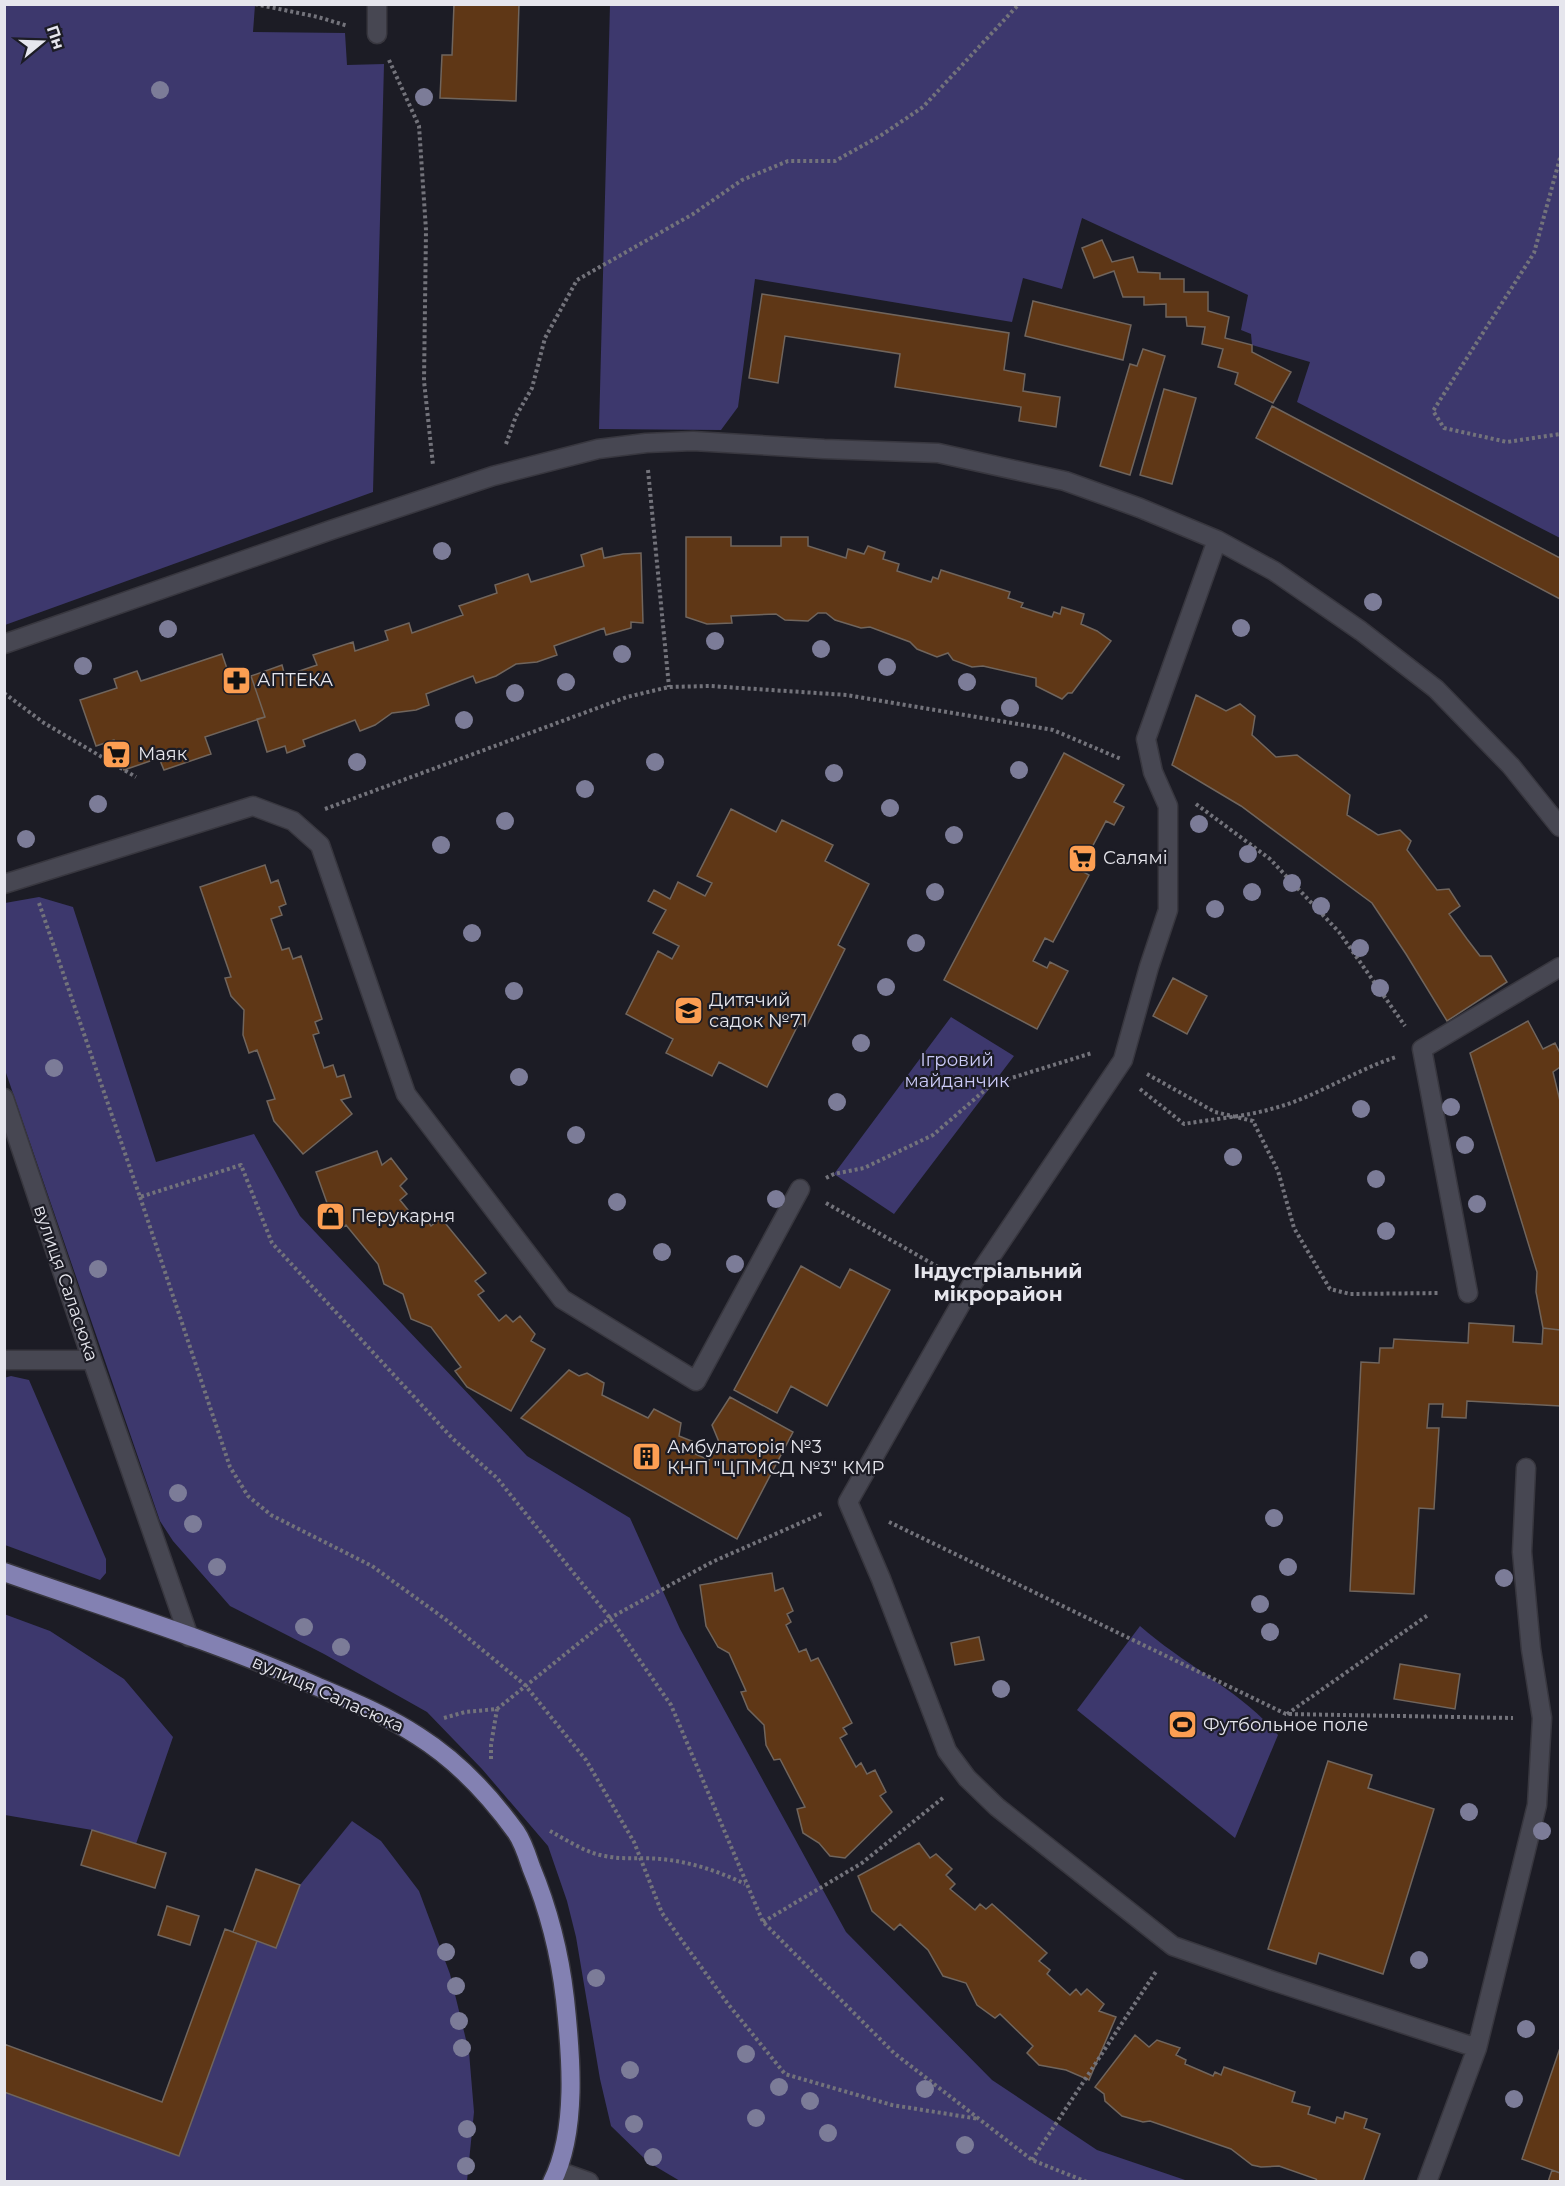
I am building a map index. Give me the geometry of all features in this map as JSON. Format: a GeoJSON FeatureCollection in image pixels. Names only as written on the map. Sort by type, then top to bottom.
{"type":"FeatureCollection","features":[{"type":"Feature","properties":{"kind":"main road","name":"вулиця Саласюка"},"geometry":{"type":"LineString","coordinates":[[4,1572],[272,1666],[380,1713],[419,1736],[456,1765],[517,1834],[546,1906],[564,1985],[571,2078],[568,2121],[557,2178]]}},
{"type":"Feature","properties":{"kind":"street"},"geometry":{"type":"LineString","coordinates":[[377,4],[377,34]]}},
{"type":"Feature","properties":{"kind":"street"},"geometry":{"type":"LineString","coordinates":[[4,644],[494,476],[598,449],[646,443],[693,441],[938,453],[1065,480],[1218,540],[1274,571],[1360,631],[1436,689],[1511,766],[1560,827]]}},
{"type":"Feature","properties":{"kind":"street"},"geometry":{"type":"LineString","coordinates":[[1218,540],[1146,739],[1153,772],[1168,806],[1168,909],[1123,1060],[971,1286],[848,1502],[881,1578],[947,1751],[967,1778],[997,1807],[1173,1946],[1273,1982],[1477,2048]]}},
{"type":"Feature","properties":{"kind":"street"},"geometry":{"type":"LineString","coordinates":[[4,884],[253,806],[293,821],[320,845],[406,1094],[562,1299],[696,1381],[800,1189]]}},
{"type":"Feature","properties":{"kind":"street"},"geometry":{"type":"LineString","coordinates":[[1468,1293],[1422,1049],[1560,967]]}},
{"type":"Feature","properties":{"kind":"street","name":"вулиця Саласюка"},"geometry":{"type":"LineString","coordinates":[[4,1098],[92,1360],[189,1637]]}},
{"type":"Feature","properties":{"kind":"street"},"geometry":{"type":"LineString","coordinates":[[4,1360],[92,1360]]}},
{"type":"Feature","properties":{"kind":"street"},"geometry":{"type":"LineString","coordinates":[[1427,2181],[1477,2048],[1537,1805],[1542,1718],[1531,1649],[1522,1552],[1526,1468]]}},
{"type":"Feature","properties":{"kind":"street","name":"вулиця Саласюка"},"geometry":{"type":"LineString","coordinates":[[557,2178],[589,2181]]}},
{"type":"Feature","properties":{"kind":"path"},"geometry":{"type":"LineString","coordinates":[[255,4],[318,17],[377,34],[419,126],[426,230],[424,381],[436,496]]}},
{"type":"Feature","properties":{"kind":"path"},"geometry":{"type":"LineString","coordinates":[[494,476],[516,416],[532,388],[545,338],[577,280],[693,214],[742,180],[788,161],[835,161],[880,136],[923,108],[1019,4]]}},
{"type":"Feature","properties":{"kind":"path"},"geometry":{"type":"LineString","coordinates":[[1560,158],[1534,253],[1432,411],[1444,429],[1508,442],[1560,434]]}},
{"type":"Feature","properties":{"kind":"path"},"geometry":{"type":"LineString","coordinates":[[646,443],[669,687]]}},
{"type":"Feature","properties":{"kind":"path"},"geometry":{"type":"LineString","coordinates":[[293,821],[627,697],[669,687],[710,686],[847,694],[1053,730],[1153,772],[1270,859],[1339,932],[1422,1049],[1381,1062],[1324,1089],[1271,1109],[1184,1124],[1135,1085],[1123,1060]]}},
{"type":"Feature","properties":{"kind":"path"},"geometry":{"type":"LineString","coordinates":[[4,693],[44,723],[136,777]]}},
{"type":"Feature","properties":{"kind":"path"},"geometry":{"type":"LineString","coordinates":[[30,877],[230,1467],[248,1496],[271,1515],[372,1566],[445,1619],[525,1685],[586,1760],[634,1842],[662,1912],[728,2004],[785,2074],[892,2105],[980,2120]]}},
{"type":"Feature","properties":{"kind":"path"},"geometry":{"type":"LineString","coordinates":[[800,1189],[834,1174],[864,1168],[933,1135],[992,1084],[1128,1042]]}},
{"type":"Feature","properties":{"kind":"path"},"geometry":{"type":"LineString","coordinates":[[1123,1060],[1215,1112],[1253,1121],[1278,1171],[1294,1228],[1330,1288],[1350,1294],[1468,1293]]}},
{"type":"Feature","properties":{"kind":"path"},"geometry":{"type":"LineString","coordinates":[[140,1197],[241,1165],[272,1243],[453,1439],[497,1478],[610,1618],[671,1705],[763,1922],[894,2053],[1032,2160],[1087,2181]]}},
{"type":"Feature","properties":{"kind":"path"},"geometry":{"type":"LineString","coordinates":[[800,1189],[971,1286]]}},
{"type":"Feature","properties":{"kind":"path"},"geometry":{"type":"LineString","coordinates":[[419,1736],[444,1718],[465,1712],[497,1709],[610,1618],[712,1562],[848,1502],[1286,1714],[1542,1718]]}},
{"type":"Feature","properties":{"kind":"path"},"geometry":{"type":"LineString","coordinates":[[1286,1714],[1428,1615]]}},
{"type":"Feature","properties":{"kind":"path"},"geometry":{"type":"LineString","coordinates":[[763,1922],[862,1863],[967,1778]]}},
{"type":"Feature","properties":{"kind":"path"},"geometry":{"type":"LineString","coordinates":[[517,1834],[547,1830],[602,1856],[689,1863],[718,1871],[747,1885]]}},
{"type":"Feature","properties":{"kind":"path"},"geometry":{"type":"LineString","coordinates":[[1032,2160],[1173,1946]]}},
{"type":"Feature","properties":{"kind":"green space"},"geometry":{"type":"Polygon","coordinates":[[[5,4],[255,5],[253,32],[345,33],[347,65],[384,64],[373,492],[5,625],[5,4]]]}},
{"type":"Feature","properties":{"kind":"green space"},"geometry":{"type":"Polygon","coordinates":[[[610,4],[1560,5],[1560,538],[1297,402],[1310,362],[1252,345],[1251,334],[1241,330],[1248,295],[1082,218],[1062,289],[1023,278],[1012,322],[755,279],[738,407],[721,430],[599,429],[610,4]]]}},
{"type":"Feature","properties":{"kind":"green space"},"geometry":{"type":"Polygon","coordinates":[[[39,897],[73,907],[156,1162],[254,1134],[300,1216],[527,1456],[630,1518],[680,1629],[846,1932],[992,2080],[1097,2150],[1188,2181],[680,2181],[648,2162],[611,2126],[600,2079],[576,1937],[567,1901],[548,1846],[482,1769],[427,1712],[324,1654],[230,1606],[173,1541],[160,1521],[5,1070],[5,903],[39,897]]]}},
{"type":"Feature","properties":{"kind":"green space","name":"Ігровий майданчик"},"geometry":{"type":"Polygon","coordinates":[[[951,1017],[1014,1056],[894,1214],[834,1174],[951,1017]]]}},
{"type":"Feature","properties":{"kind":"green space"},"geometry":{"type":"Polygon","coordinates":[[[11,1376],[29,1380],[106,1559],[106,1573],[100,1580],[5,1545],[4,1378],[11,1376]]]}},
{"type":"Feature","properties":{"kind":"green space"},"geometry":{"type":"Polygon","coordinates":[[[4,1614],[50,1631],[124,1679],[173,1737],[136,1844],[92,1830],[5,1815],[4,1614]]]}},
{"type":"Feature","properties":{"kind":"green space","name":"Футбольное поле"},"geometry":{"type":"Polygon","coordinates":[[[1140,1626],[1247,1704],[1278,1735],[1235,1838],[1077,1710],[1140,1626]]]}},
{"type":"Feature","properties":{"kind":"green space"},"geometry":{"type":"Polygon","coordinates":[[[352,1821],[381,1841],[419,1891],[450,1974],[469,2052],[474,2112],[467,2181],[5,2181],[4,2092],[179,2156],[257,1941],[276,1948],[300,1885],[352,1821]]]}},
{"type":"Feature","properties":{"kind":"building"},"geometry":{"type":"Polygon","coordinates":[[[454,4],[519,4],[516,101],[440,98],[442,55],[452,55],[454,4]]]}},
{"type":"Feature","properties":{"kind":"building"},"geometry":{"type":"Polygon","coordinates":[[[1102,240],[1112,262],[1133,257],[1138,272],[1160,273],[1160,279],[1184,279],[1184,292],[1208,292],[1208,311],[1229,317],[1225,338],[1252,345],[1252,352],[1291,372],[1273,403],[1235,384],[1238,373],[1218,367],[1223,349],[1202,344],[1205,327],[1187,326],[1186,317],[1166,317],[1166,304],[1144,305],[1144,297],[1123,297],[1114,271],[1094,278],[1082,248],[1102,240]]]}},
{"type":"Feature","properties":{"kind":"building"},"geometry":{"type":"Polygon","coordinates":[[[762,294],[1009,333],[1004,370],[1025,374],[1023,391],[1060,397],[1056,427],[1019,421],[1021,407],[895,387],[900,354],[785,336],[778,383],[749,378],[762,294]]]}},
{"type":"Feature","properties":{"kind":"building"},"geometry":{"type":"Polygon","coordinates":[[[1033,301],[1131,325],[1123,360],[1025,336],[1033,301]]]}},
{"type":"Feature","properties":{"kind":"building"},"geometry":{"type":"Polygon","coordinates":[[[1143,349],[1165,356],[1130,475],[1100,466],[1130,364],[1137,366],[1143,349]]]}},
{"type":"Feature","properties":{"kind":"building"},"geometry":{"type":"Polygon","coordinates":[[[1164,389],[1196,398],[1172,484],[1140,475],[1164,389]]]}},
{"type":"Feature","properties":{"kind":"building"},"geometry":{"type":"Polygon","coordinates":[[[1272,406],[1560,558],[1560,599],[1256,438],[1272,406]]]}},
{"type":"Feature","properties":{"kind":"building"},"geometry":{"type":"Polygon","coordinates":[[[686,537],[731,537],[731,546],[781,546],[781,537],[808,537],[808,546],[846,558],[848,549],[864,554],[868,546],[885,552],[883,559],[899,564],[897,571],[931,582],[933,577],[938,579],[941,570],[1010,592],[1008,598],[1023,603],[1021,607],[1052,617],[1054,612],[1060,614],[1062,607],[1084,614],[1081,624],[1111,641],[1072,693],[1068,693],[1062,699],[1036,686],[1036,678],[983,666],[972,667],[953,660],[948,653],[937,657],[917,649],[910,642],[870,627],[861,628],[835,620],[826,613],[818,613],[808,621],[785,620],[776,614],[731,616],[732,623],[707,624],[686,617],[686,537]]]}},
{"type":"Feature","properties":{"kind":"building"},"geometry":{"type":"Polygon","coordinates":[[[602,548],[604,558],[641,553],[643,623],[631,622],[631,628],[606,635],[604,628],[554,646],[557,655],[537,662],[516,664],[496,676],[476,683],[473,676],[426,694],[429,705],[416,710],[392,713],[375,725],[360,731],[355,720],[303,740],[305,746],[287,753],[285,746],[267,752],[257,719],[265,717],[251,676],[282,665],[285,676],[317,665],[313,655],[353,642],[355,651],[388,640],[385,631],[409,623],[412,633],[463,615],[459,606],[497,593],[495,585],[528,574],[531,582],[584,566],[581,555],[602,548]]]}},
{"type":"Feature","properties":{"kind":"building"},"geometry":{"type":"Polygon","coordinates":[[[222,654],[232,683],[251,676],[265,717],[205,737],[211,754],[164,770],[159,758],[124,770],[114,740],[96,746],[80,700],[117,688],[114,679],[137,671],[141,681],[222,654]]]}},
{"type":"Feature","properties":{"kind":"building","name":"АПТЕКА"},"geometry":{"type":"Polygon","coordinates":[[[229,675],[251,676],[232,683],[229,675]]]}},
{"type":"Feature","properties":{"kind":"building"},"geometry":{"type":"Polygon","coordinates":[[[1196,695],[1226,711],[1240,704],[1255,716],[1252,735],[1276,757],[1297,755],[1350,795],[1347,815],[1378,835],[1400,830],[1411,841],[1407,850],[1437,890],[1449,889],[1460,906],[1449,914],[1480,956],[1491,956],[1507,982],[1447,1021],[1372,903],[1241,806],[1172,765],[1196,695]]]}},
{"type":"Feature","properties":{"kind":"building"},"geometry":{"type":"Polygon","coordinates":[[[1064,753],[1124,785],[1114,802],[1124,807],[1114,825],[1106,821],[1080,870],[1089,875],[1053,942],[1045,938],[1033,961],[1047,968],[1050,962],[1068,971],[1037,1029],[944,980],[1064,753]]]}},
{"type":"Feature","properties":{"kind":"building"},"geometry":{"type":"Polygon","coordinates":[[[731,809],[776,832],[782,820],[833,845],[825,861],[869,884],[838,945],[845,949],[806,1027],[799,1023],[767,1087],[719,1062],[712,1076],[666,1053],[673,1039],[626,1014],[658,951],[672,959],[679,946],[653,933],[666,910],[648,901],[654,890],[670,899],[678,882],[705,896],[712,883],[697,876],[731,809]]]}},
{"type":"Feature","properties":{"kind":"building"},"geometry":{"type":"Polygon","coordinates":[[[265,865],[271,883],[278,880],[286,904],[279,907],[282,915],[271,919],[282,950],[289,948],[293,959],[301,956],[322,1019],[315,1022],[319,1033],[313,1035],[324,1068],[333,1065],[337,1077],[344,1075],[351,1097],[341,1100],[352,1114],[303,1154],[274,1121],[267,1101],[275,1099],[257,1050],[249,1053],[243,1035],[244,1010],[231,996],[225,978],[231,977],[200,887],[265,865]]]}},
{"type":"Feature","properties":{"kind":"building"},"geometry":{"type":"Polygon","coordinates":[[[1173,978],[1207,996],[1187,1034],[1153,1016],[1173,978]]]}},
{"type":"Feature","properties":{"kind":"building"},"geometry":{"type":"Polygon","coordinates":[[[1528,1021],[1543,1049],[1555,1043],[1560,1053],[1560,1067],[1553,1072],[1560,1101],[1560,1330],[1543,1328],[1536,1292],[1537,1272],[1470,1053],[1528,1021]]]}},
{"type":"Feature","properties":{"kind":"building"},"geometry":{"type":"Polygon","coordinates":[[[377,1151],[382,1165],[391,1158],[407,1179],[400,1186],[407,1194],[400,1200],[417,1221],[424,1216],[431,1226],[441,1218],[486,1273],[475,1281],[484,1291],[478,1295],[499,1321],[506,1315],[513,1322],[520,1316],[535,1334],[531,1341],[545,1349],[511,1411],[467,1387],[455,1371],[461,1367],[431,1327],[411,1319],[403,1294],[384,1284],[378,1264],[346,1225],[341,1229],[332,1217],[316,1172],[377,1151]]]}},
{"type":"Feature","properties":{"kind":"building"},"geometry":{"type":"Polygon","coordinates":[[[801,1266],[840,1288],[850,1269],[890,1290],[827,1406],[791,1386],[777,1413],[734,1390],[801,1266]]]}},
{"type":"Feature","properties":{"kind":"building"},"geometry":{"type":"Polygon","coordinates":[[[1469,1323],[1514,1326],[1513,1342],[1542,1344],[1543,1328],[1560,1330],[1560,1406],[1467,1401],[1466,1418],[1442,1417],[1443,1404],[1429,1404],[1427,1428],[1439,1428],[1434,1509],[1419,1508],[1414,1594],[1350,1591],[1361,1362],[1379,1363],[1380,1348],[1393,1348],[1394,1339],[1468,1343],[1469,1323]]]}},
{"type":"Feature","properties":{"kind":"building","name":"Амбулаторія №3 КНП \"ЦПМСД №3\" КМР"},"geometry":{"type":"Polygon","coordinates":[[[569,1370],[579,1376],[587,1373],[604,1383],[602,1395],[648,1418],[654,1409],[681,1423],[679,1436],[694,1442],[693,1453],[709,1460],[719,1442],[712,1425],[730,1397],[793,1432],[737,1539],[521,1418],[569,1370]]]}},
{"type":"Feature","properties":{"kind":"building"},"geometry":{"type":"Polygon","coordinates":[[[772,1573],[775,1591],[783,1588],[793,1611],[787,1614],[791,1622],[786,1625],[799,1652],[806,1649],[811,1661],[818,1658],[852,1723],[843,1728],[847,1734],[840,1738],[856,1767],[861,1763],[867,1774],[875,1770],[886,1792],[880,1796],[892,1812],[845,1858],[830,1856],[819,1843],[803,1833],[797,1809],[805,1807],[780,1759],[774,1760],[766,1745],[764,1725],[748,1709],[741,1692],[746,1691],[729,1653],[718,1647],[706,1626],[700,1585],[772,1573]]]}},
{"type":"Feature","properties":{"kind":"building"},"geometry":{"type":"Polygon","coordinates":[[[979,1637],[984,1660],[955,1665],[951,1643],[979,1637]]]}},
{"type":"Feature","properties":{"kind":"building"},"geometry":{"type":"Polygon","coordinates":[[[1400,1664],[1460,1674],[1455,1709],[1394,1699],[1400,1664]]]}},
{"type":"Feature","properties":{"kind":"building"},"geometry":{"type":"Polygon","coordinates":[[[1328,1761],[1372,1775],[1368,1788],[1434,1809],[1383,1974],[1319,1953],[1316,1964],[1268,1949],[1328,1761]]]}},
{"type":"Feature","properties":{"kind":"building"},"geometry":{"type":"Polygon","coordinates":[[[92,1830],[166,1853],[155,1888],[81,1865],[92,1830]]]}},
{"type":"Feature","properties":{"kind":"building"},"geometry":{"type":"Polygon","coordinates":[[[919,1843],[930,1858],[936,1854],[952,1869],[946,1875],[955,1884],[950,1889],[975,1910],[980,1904],[986,1909],[992,1904],[1047,1953],[1039,1961],[1050,1970],[1047,1974],[1070,1995],[1076,1989],[1081,1995],[1087,1989],[1104,2004],[1099,2011],[1116,2017],[1089,2080],[1066,2070],[1039,2065],[1027,2053],[1033,2046],[1000,2014],[995,2018],[977,2005],[966,1983],[943,1976],[928,1950],[900,1924],[894,1930],[872,1911],[858,1876],[919,1843]]]}},
{"type":"Feature","properties":{"kind":"building"},"geometry":{"type":"Polygon","coordinates":[[[256,1869],[300,1885],[276,1948],[233,1932],[256,1869]]]}},
{"type":"Feature","properties":{"kind":"building"},"geometry":{"type":"Polygon","coordinates":[[[167,1906],[199,1916],[190,1945],[158,1935],[167,1906]]]}},
{"type":"Feature","properties":{"kind":"building"},"geometry":{"type":"Polygon","coordinates":[[[225,1929],[257,1941],[179,2156],[4,2092],[4,2044],[162,2102],[225,1929]]]}},
{"type":"Feature","properties":{"kind":"building"},"geometry":{"type":"Polygon","coordinates":[[[1135,2035],[1149,2047],[1157,2040],[1180,2048],[1176,2055],[1186,2060],[1185,2064],[1213,2076],[1215,2072],[1221,2075],[1224,2067],[1295,2092],[1292,2102],[1310,2107],[1308,2114],[1335,2123],[1337,2117],[1343,2119],[1345,2112],[1367,2119],[1364,2128],[1380,2134],[1363,2182],[1318,2182],[1316,2179],[1279,2166],[1252,2165],[1231,2149],[1150,2121],[1143,2122],[1122,2116],[1105,2101],[1104,2094],[1095,2087],[1135,2035]]]}},
{"type":"Feature","properties":{"kind":"building"},"geometry":{"type":"Polygon","coordinates":[[[1560,2048],[1560,2173],[1522,2159],[1560,2048]]]}},
{"type":"Feature","properties":{"kind":"building"},"geometry":{"type":"Polygon","coordinates":[[[1552,2170],[1560,2173],[1560,2182],[1548,2182],[1552,2170]]]}},
{"type":"Feature","properties":{"kind":"place","name":"АПТЕКА"},"geometry":{"type":"Point","coordinates":[236,680]}},
{"type":"Feature","properties":{"kind":"place","name":"Маяк"},"geometry":{"type":"Point","coordinates":[117,754]}},
{"type":"Feature","properties":{"kind":"place","name":"Салямі"},"geometry":{"type":"Point","coordinates":[1082,858]}},
{"type":"Feature","properties":{"kind":"place","name":"Дитячий садок №71"},"geometry":{"type":"Point","coordinates":[688,1010]}},
{"type":"Feature","properties":{"kind":"place","name":"Перукарня"},"geometry":{"type":"Point","coordinates":[330,1216]}},
{"type":"Feature","properties":{"kind":"place","name":"Амбулаторія №3 КНП \"ЦПМСД №3\" КМР"},"geometry":{"type":"Point","coordinates":[646,1457]}},
{"type":"Feature","properties":{"kind":"place","name":"Футбольное поле"},"geometry":{"type":"Point","coordinates":[1182,1725]}},
{"type":"Feature","properties":{"kind":"district","name":"Індустріальний мікрорайон"},"geometry":{"type":"Point","coordinates":[998,1282]}}]}
